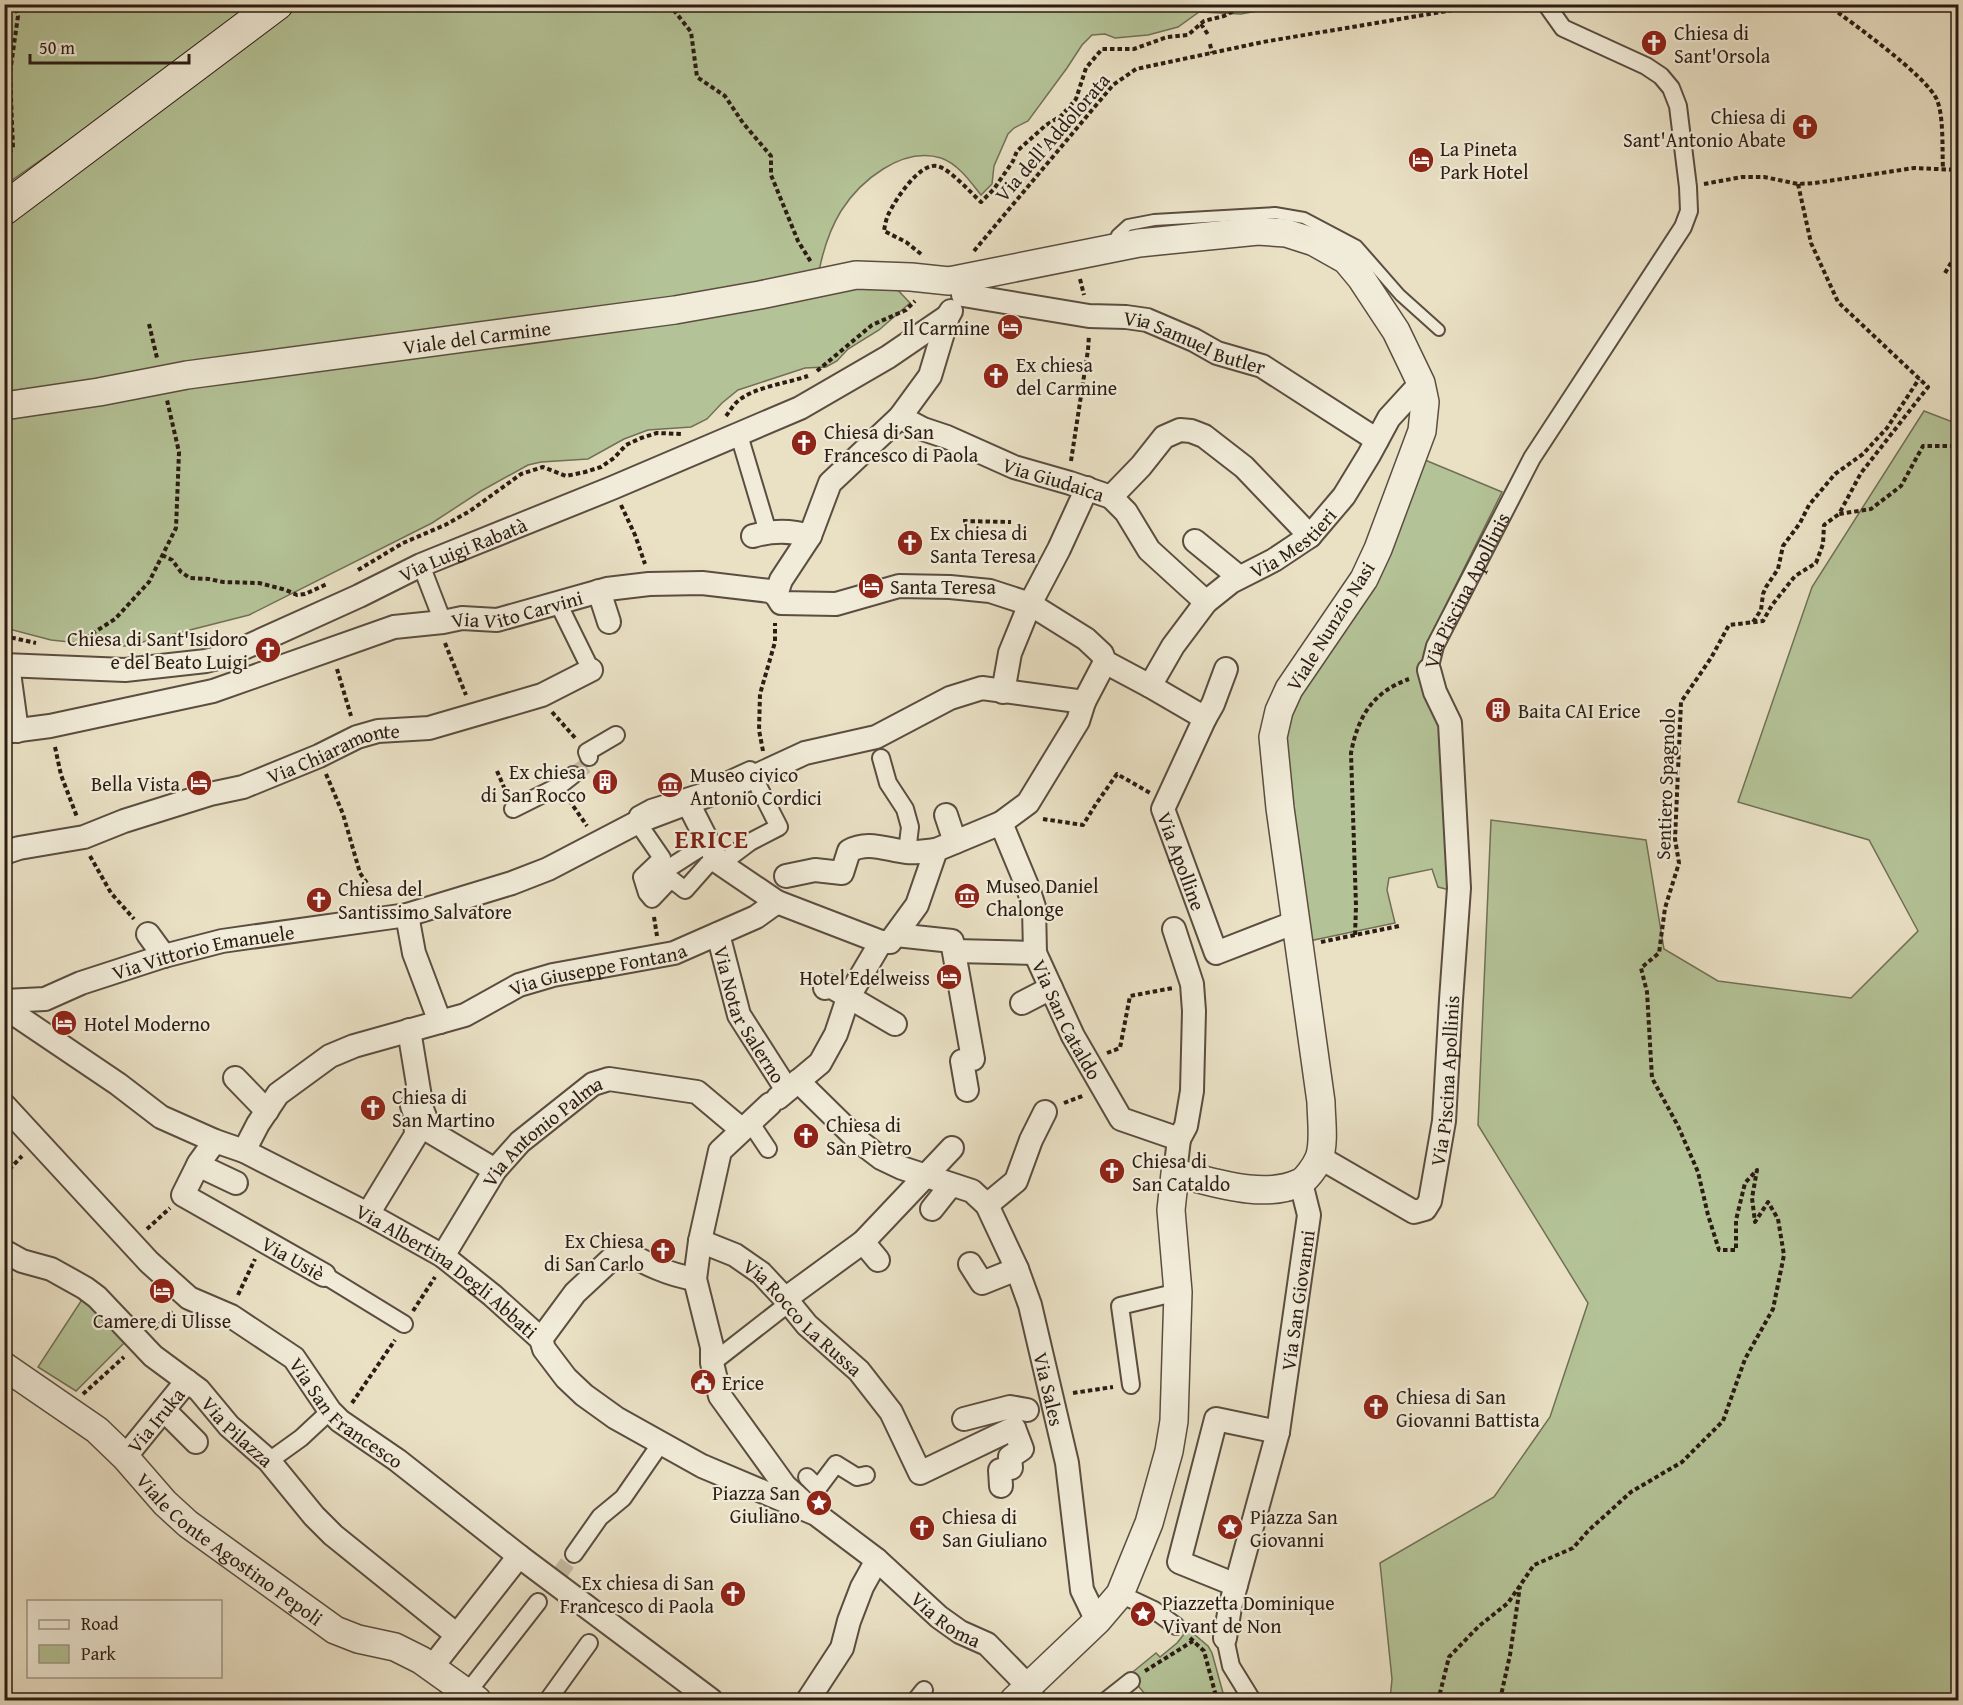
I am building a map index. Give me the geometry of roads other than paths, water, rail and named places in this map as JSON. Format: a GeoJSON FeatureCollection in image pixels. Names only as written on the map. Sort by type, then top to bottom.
{"type":"FeatureCollection","features":[{"type":"Feature","properties":{"kind":"main road"},"geometry":{"type":"LineString","coordinates":[[4,209],[277,4]]}},
{"type":"Feature","properties":{"kind":"street","name":"Via Piscina Apollinis"},"geometry":{"type":"LineString","coordinates":[[1319,1157],[1414,1212],[1425,1209],[1431,1201],[1444,1121],[1460,888],[1450,723],[1435,692],[1429,670],[1435,646],[1532,458],[1683,227],[1689,211],[1678,106],[1671,88],[1661,76],[1646,66],[1563,28],[1546,4]]}},
{"type":"Feature","properties":{"kind":"street","name":"Viale Nunzio Nasi"},"geometry":{"type":"LineString","coordinates":[[961,284],[1074,255],[1139,243],[1258,231],[1286,233],[1314,242],[1346,260],[1362,278],[1396,331],[1421,383],[1425,402],[1422,431],[1378,549],[1364,579],[1289,689],[1279,711],[1273,736],[1280,808],[1321,1102],[1322,1131],[1319,1157],[1301,1183]]}},
{"type":"Feature","properties":{"kind":"street","name":"Viale del Carmine"},"geometry":{"type":"LineString","coordinates":[[4,406],[99,392],[187,375],[675,310],[760,296],[856,275],[918,278],[961,284]]}},
{"type":"Feature","properties":{"kind":"street","name":"Via Samuel Butler"},"geometry":{"type":"LineString","coordinates":[[961,284],[994,299],[1089,316],[1147,320],[1186,336],[1217,353],[1262,366],[1377,440]]}},
{"type":"Feature","properties":{"kind":"street"},"geometry":{"type":"LineString","coordinates":[[779,599],[781,580],[810,536],[830,483],[900,417],[930,376],[948,316],[961,284]]}},
{"type":"Feature","properties":{"kind":"street","name":"Via Luigi Rabatà"},"geometry":{"type":"LineString","coordinates":[[6,665],[125,670],[206,661],[226,656],[422,565],[800,408],[888,357],[948,316]]}},
{"type":"Feature","properties":{"kind":"street","name":"Via Mestieri"},"geometry":{"type":"LineString","coordinates":[[1150,686],[1173,646],[1206,602],[1239,578],[1274,560],[1310,536],[1344,496],[1389,418],[1421,383]]}},
{"type":"Feature","properties":{"kind":"street","name":"Via Giudaica"},"geometry":{"type":"LineString","coordinates":[[900,417],[1014,467],[1079,485],[1111,497],[1126,512],[1149,550],[1206,602]]}},
{"type":"Feature","properties":{"kind":"street"},"geometry":{"type":"LineString","coordinates":[[1111,497],[1141,466],[1164,437],[1180,430],[1191,431],[1204,436],[1244,467],[1310,536]]}},
{"type":"Feature","properties":{"kind":"street"},"geometry":{"type":"LineString","coordinates":[[739,435],[760,534],[794,531],[810,536]]}},
{"type":"Feature","properties":{"kind":"street"},"geometry":{"type":"LineString","coordinates":[[1003,692],[1010,653],[1030,604],[1059,549],[1079,485]]}},
{"type":"Feature","properties":{"kind":"street"},"geometry":{"type":"LineString","coordinates":[[1195,541],[1239,578]]}},
{"type":"Feature","properties":{"kind":"street"},"geometry":{"type":"LineString","coordinates":[[422,565],[440,623]]}},
{"type":"Feature","properties":{"kind":"street","name":"Via Vito Carvini"},"geometry":{"type":"LineString","coordinates":[[11,731],[50,726],[213,691],[394,627],[440,623],[462,618],[497,620],[599,591],[649,584],[702,583],[770,591],[779,599],[836,604],[899,586],[950,587],[990,591],[1030,604]]}},
{"type":"Feature","properties":{"kind":"street"},"geometry":{"type":"LineString","coordinates":[[599,591],[609,622]]}},
{"type":"Feature","properties":{"kind":"street","name":"Via Chiaramonte"},"geometry":{"type":"LineString","coordinates":[[4,853],[19,848],[82,837],[210,794],[243,787],[319,756],[357,737],[378,731],[429,728],[542,695],[591,670],[558,603]]}},
{"type":"Feature","properties":{"kind":"street"},"geometry":{"type":"LineString","coordinates":[[1030,604],[1086,639],[1102,654],[1106,662],[1204,718]]}},
{"type":"Feature","properties":{"kind":"street"},"geometry":{"type":"LineString","coordinates":[[786,876],[815,870],[842,873],[849,851],[856,847],[866,846],[907,852],[946,846],[1001,823],[1028,803],[1078,721],[1084,702],[1106,662]]}},
{"type":"Feature","properties":{"kind":"street"},"geometry":{"type":"LineString","coordinates":[[6,665],[11,731]]}},
{"type":"Feature","properties":{"kind":"street","name":"Via Apolline"},"geometry":{"type":"LineString","coordinates":[[1226,669],[1213,704],[1204,718],[1163,809],[1216,953],[1298,934]]}},
{"type":"Feature","properties":{"kind":"street","name":"Via Vittorio Emanuele"},"geometry":{"type":"LineString","coordinates":[[4,1001],[45,999],[81,983],[164,956],[222,941],[407,915],[512,883],[600,844],[640,821],[761,774],[805,753],[879,746],[950,698],[982,688],[1084,702]]}},
{"type":"Feature","properties":{"kind":"street"},"geometry":{"type":"LineString","coordinates":[[588,754],[616,735]]}},
{"type":"Feature","properties":{"kind":"street"},"geometry":{"type":"LineString","coordinates":[[879,746],[888,783],[904,809],[910,827],[907,852]]}},
{"type":"Feature","properties":{"kind":"street"},"geometry":{"type":"LineString","coordinates":[[750,770],[761,774],[779,827],[750,842],[726,860],[713,852],[708,864],[685,890],[671,879],[652,899],[647,893],[642,877],[662,858],[642,828],[638,815],[651,808],[702,792],[750,770]]}},
{"type":"Feature","properties":{"kind":"street"},"geometry":{"type":"LineString","coordinates":[[513,809],[559,786],[573,775]]}},
{"type":"Feature","properties":{"kind":"street"},"geometry":{"type":"LineString","coordinates":[[688,803],[713,852],[777,902],[887,940],[952,941],[973,1059],[962,1061],[966,1090]]}},
{"type":"Feature","properties":{"kind":"street"},"geometry":{"type":"LineString","coordinates":[[541,1339],[575,1293],[621,1250],[644,1263],[679,1276],[695,1279],[700,1241],[720,1152],[819,1062],[836,1035],[848,998],[887,940],[917,905],[946,846],[946,815]]}},
{"type":"Feature","properties":{"kind":"street","name":"Via San Cataldo"},"geometry":{"type":"LineString","coordinates":[[1001,823],[1034,908],[1035,953],[1073,1036],[1102,1089],[1121,1119],[1179,1139]]}},
{"type":"Feature","properties":{"kind":"street"},"geometry":{"type":"LineString","coordinates":[[647,893],[669,868],[713,852]]}},
{"type":"Feature","properties":{"kind":"street","name":"Via Giuseppe Fontana"},"geometry":{"type":"LineString","coordinates":[[267,1102],[330,1056],[354,1046],[465,1015],[519,986],[553,975],[674,953],[756,917],[777,902]]}},
{"type":"Feature","properties":{"kind":"street"},"geometry":{"type":"LineString","coordinates":[[407,915],[414,953],[440,1022]]}},
{"type":"Feature","properties":{"kind":"street"},"geometry":{"type":"LineString","coordinates":[[1027,1696],[1120,1594],[1149,1523],[1169,1451],[1174,1421],[1178,1292],[1171,1210],[1179,1139],[1186,1126],[1192,1091],[1194,1011],[1192,984],[1174,929]]}},
{"type":"Feature","properties":{"kind":"street"},"geometry":{"type":"LineString","coordinates":[[148,934],[164,956]]}},
{"type":"Feature","properties":{"kind":"street","name":"Via Notar Salerno"},"geometry":{"type":"LineString","coordinates":[[718,934],[740,1015],[783,1094]]}},
{"type":"Feature","properties":{"kind":"street"},"geometry":{"type":"LineString","coordinates":[[954,949],[1035,953]]}},
{"type":"Feature","properties":{"kind":"street"},"geometry":{"type":"LineString","coordinates":[[825,988],[830,986],[895,1024]]}},
{"type":"Feature","properties":{"kind":"street"},"geometry":{"type":"LineString","coordinates":[[1022,1003],[1052,988]]}},
{"type":"Feature","properties":{"kind":"street","name":"Via Albertina Degli Abbati"},"geometry":{"type":"LineString","coordinates":[[4,1007],[124,1076],[215,1141],[244,1151],[368,1214],[443,1256],[492,1295],[541,1339],[544,1349],[566,1378],[584,1395],[616,1418],[702,1466],[769,1483]]}},
{"type":"Feature","properties":{"kind":"street"},"geometry":{"type":"LineString","coordinates":[[412,1029],[422,1108],[431,1132],[495,1170]]}},
{"type":"Feature","properties":{"kind":"street"},"geometry":{"type":"LineString","coordinates":[[368,1214],[416,1136],[416,1114],[409,1097],[409,1085],[415,1066]]}},
{"type":"Feature","properties":{"kind":"street"},"geometry":{"type":"LineString","coordinates":[[236,1078],[267,1102],[244,1151]]}},
{"type":"Feature","properties":{"kind":"street","name":"Via Antonio Palma"},"geometry":{"type":"LineString","coordinates":[[443,1256],[495,1170],[529,1134],[594,1084],[609,1079],[698,1092],[746,1126]]}},
{"type":"Feature","properties":{"kind":"street"},"geometry":{"type":"LineString","coordinates":[[783,1094],[881,1158],[902,1168],[972,1191],[987,1205],[1016,1181],[1031,1140],[1045,1112]]}},
{"type":"Feature","properties":{"kind":"street","name":"Via San Francesco"},"geometry":{"type":"LineString","coordinates":[[4,1105],[149,1262],[189,1298],[228,1315],[294,1358],[330,1411],[340,1421],[397,1461],[711,1701]]}},
{"type":"Feature","properties":{"kind":"street"},"geometry":{"type":"LineString","coordinates":[[746,1126],[768,1149]]}},
{"type":"Feature","properties":{"kind":"street"},"geometry":{"type":"LineString","coordinates":[[215,1141],[198,1165],[236,1183]]}},
{"type":"Feature","properties":{"kind":"street"},"geometry":{"type":"LineString","coordinates":[[712,1363],[863,1242],[952,1148]]}},
{"type":"Feature","properties":{"kind":"street","name":"Via Usiè"},"geometry":{"type":"LineString","coordinates":[[198,1165],[183,1195],[324,1275],[404,1324]]}},
{"type":"Feature","properties":{"kind":"street"},"geometry":{"type":"LineString","coordinates":[[1174,1173],[1248,1190],[1280,1188],[1301,1183]]}},
{"type":"Feature","properties":{"kind":"street","name":"Via San Giovanni"},"geometry":{"type":"LineString","coordinates":[[1279,1424],[1310,1215],[1301,1183]]}},
{"type":"Feature","properties":{"kind":"street"},"geometry":{"type":"LineString","coordinates":[[932,1209],[951,1185]]}},
{"type":"Feature","properties":{"kind":"street","name":"Via Sales"},"geometry":{"type":"LineString","coordinates":[[987,1205],[1017,1269],[1030,1305],[1067,1463],[1082,1590],[1097,1621]]}},
{"type":"Feature","properties":{"kind":"street","name":"Via Rocco La Russa"},"geometry":{"type":"LineString","coordinates":[[700,1241],[735,1255],[761,1273],[807,1325],[859,1371],[891,1412],[920,1473],[958,1455],[1020,1419]]}},
{"type":"Feature","properties":{"kind":"street"},"geometry":{"type":"LineString","coordinates":[[863,1242],[878,1260]]}},
{"type":"Feature","properties":{"kind":"street","name":"Via Pilazza"},"geometry":{"type":"LineString","coordinates":[[4,1251],[22,1261],[51,1269],[97,1297],[153,1356],[199,1390],[229,1426],[269,1461],[314,1516],[333,1535],[457,1635]]}},
{"type":"Feature","properties":{"kind":"street"},"geometry":{"type":"LineString","coordinates":[[970,1264],[982,1284],[1017,1269]]}},
{"type":"Feature","properties":{"kind":"street","name":"Via Roma"},"geometry":{"type":"LineString","coordinates":[[695,1279],[712,1347],[712,1363],[720,1396],[769,1483],[785,1486],[816,1514],[877,1560],[939,1617],[960,1632],[987,1644],[1027,1696]]}},
{"type":"Feature","properties":{"kind":"street"},"geometry":{"type":"LineString","coordinates":[[1131,1384],[1120,1306],[1178,1292]]}},
{"type":"Feature","properties":{"kind":"street","name":"Viale Conte Agostino Pepoli"},"geometry":{"type":"LineString","coordinates":[[4,1366],[97,1430],[125,1457],[165,1503],[188,1524],[335,1630],[358,1639],[395,1647],[421,1659],[472,1696]]}},
{"type":"Feature","properties":{"kind":"street","name":"Via Iruka"},"geometry":{"type":"LineString","coordinates":[[125,1457],[187,1381]]}},
{"type":"Feature","properties":{"kind":"street"},"geometry":{"type":"LineString","coordinates":[[1020,1419],[1052,1399]]}},
{"type":"Feature","properties":{"kind":"street"},"geometry":{"type":"LineString","coordinates":[[964,1419],[1010,1407],[1020,1419],[1022,1449],[1010,1456],[1011,1468],[1000,1470],[1001,1486]]}},
{"type":"Feature","properties":{"kind":"street"},"geometry":{"type":"LineString","coordinates":[[164,1410],[196,1442]]}},
{"type":"Feature","properties":{"kind":"street"},"geometry":{"type":"LineString","coordinates":[[269,1461],[301,1438],[330,1411]]}},
{"type":"Feature","properties":{"kind":"street"},"geometry":{"type":"LineString","coordinates":[[1236,1585],[1179,1562],[1216,1419],[1279,1424],[1236,1585],[1230,1607],[1225,1638],[1230,1666],[1252,1701]]}},
{"type":"Feature","properties":{"kind":"street"},"geometry":{"type":"LineString","coordinates":[[573,1554],[600,1517],[623,1498],[661,1443]]}},
{"type":"Feature","properties":{"kind":"street"},"geometry":{"type":"LineString","coordinates":[[807,1477],[819,1488],[836,1464],[857,1477],[866,1475]]}},
{"type":"Feature","properties":{"kind":"street"},"geometry":{"type":"LineString","coordinates":[[432,1667],[519,1556]]}},
{"type":"Feature","properties":{"kind":"street"},"geometry":{"type":"LineString","coordinates":[[808,1701],[842,1648],[852,1612],[862,1587],[877,1560]]}},
{"type":"Feature","properties":{"kind":"street"},"geometry":{"type":"LineString","coordinates":[[1120,1594],[1154,1610],[1176,1626]]}},
{"type":"Feature","properties":{"kind":"street"},"geometry":{"type":"LineString","coordinates":[[472,1696],[538,1602]]}},
{"type":"Feature","properties":{"kind":"street"},"geometry":{"type":"LineString","coordinates":[[548,1701],[589,1643]]}},
{"type":"Feature","properties":{"kind":"street"},"geometry":{"type":"LineString","coordinates":[[1107,1701],[1131,1681]]}},
{"type":"Feature","properties":{"kind":"lane"},"geometry":{"type":"LineString","coordinates":[[1112,248],[1117,235],[1128,225],[1154,220],[1275,213],[1304,218],[1357,246],[1400,295],[1439,330]]}},
{"type":"Feature","properties":{"kind":"tunnel"},"geometry":{"type":"LineString","coordinates":[[573,775],[591,762],[589,757]]}},
{"type":"Feature","properties":{"kind":"tunnel"},"geometry":{"type":"LineString","coordinates":[[558,1576],[574,1554]]}},
{"type":"Feature","properties":{"kind":"place","name":"Chiesa di Sant'Orsola"},"geometry":{"type":"Point","coordinates":[1654,43]}},
{"type":"Feature","properties":{"kind":"place","name":"Chiesa di Sant'Antonio Abate"},"geometry":{"type":"Point","coordinates":[1805,127]}},
{"type":"Feature","properties":{"kind":"place","name":"La Pineta Park Hotel"},"geometry":{"type":"Point","coordinates":[1421,160]}},
{"type":"Feature","properties":{"kind":"place","name":"Il Carmine"},"geometry":{"type":"Point","coordinates":[1010,327]}},
{"type":"Feature","properties":{"kind":"place","name":"Ex chiesa del Carmine"},"geometry":{"type":"Point","coordinates":[996,376]}},
{"type":"Feature","properties":{"kind":"place","name":"Chiesa di San Francesco di Paola"},"geometry":{"type":"Point","coordinates":[804,443]}},
{"type":"Feature","properties":{"kind":"place","name":"Ex chiesa di Santa Teresa"},"geometry":{"type":"Point","coordinates":[910,543]}},
{"type":"Feature","properties":{"kind":"place","name":"Santa Teresa"},"geometry":{"type":"Point","coordinates":[871,586]}},
{"type":"Feature","properties":{"kind":"place","name":"Chiesa di Sant'Isidoro e del Beato Luigi"},"geometry":{"type":"Point","coordinates":[268,650]}},
{"type":"Feature","properties":{"kind":"place","name":"Baita CAI Erice"},"geometry":{"type":"Point","coordinates":[1498,710]}},
{"type":"Feature","properties":{"kind":"place","name":"Ex chiesa di San Rocco"},"geometry":{"type":"Point","coordinates":[605,782]}},
{"type":"Feature","properties":{"kind":"place","name":"Bella Vista"},"geometry":{"type":"Point","coordinates":[199,783]}},
{"type":"Feature","properties":{"kind":"place","name":"Museo civico Antonio Cordici"},"geometry":{"type":"Point","coordinates":[670,785]}},
{"type":"Feature","properties":{"kind":"place","name":"Museo Daniel Chalonge"},"geometry":{"type":"Point","coordinates":[967,896]}},
{"type":"Feature","properties":{"kind":"place","name":"Chiesa del Santissimo Salvatore"},"geometry":{"type":"Point","coordinates":[319,900]}},
{"type":"Feature","properties":{"kind":"place","name":"Hotel Edelweiss"},"geometry":{"type":"Point","coordinates":[949,977]}},
{"type":"Feature","properties":{"kind":"place","name":"Hotel Moderno"},"geometry":{"type":"Point","coordinates":[64,1023]}},
{"type":"Feature","properties":{"kind":"place","name":"Chiesa di San Martino"},"geometry":{"type":"Point","coordinates":[373,1108]}},
{"type":"Feature","properties":{"kind":"place","name":"Chiesa di San Pietro"},"geometry":{"type":"Point","coordinates":[806,1136]}},
{"type":"Feature","properties":{"kind":"place","name":"Chiesa di San Cataldo"},"geometry":{"type":"Point","coordinates":[1112,1171]}},
{"type":"Feature","properties":{"kind":"place","name":"Ex Chiesa di San Carlo"},"geometry":{"type":"Point","coordinates":[663,1251]}},
{"type":"Feature","properties":{"kind":"place","name":"Camere di Ulisse"},"geometry":{"type":"Point","coordinates":[162,1291]}},
{"type":"Feature","properties":{"kind":"place","name":"Erice"},"geometry":{"type":"Point","coordinates":[703,1382]}},
{"type":"Feature","properties":{"kind":"place","name":"Chiesa di San Giovanni Battista"},"geometry":{"type":"Point","coordinates":[1376,1407]}},
{"type":"Feature","properties":{"kind":"place","name":"Piazza San Giuliano"},"geometry":{"type":"Point","coordinates":[819,1503]}},
{"type":"Feature","properties":{"kind":"place","name":"Piazza San Giovanni"},"geometry":{"type":"Point","coordinates":[1230,1527]}},
{"type":"Feature","properties":{"kind":"place","name":"Chiesa di San Giuliano"},"geometry":{"type":"Point","coordinates":[922,1528]}},
{"type":"Feature","properties":{"kind":"place","name":"Ex chiesa di San Francesco di Paola"},"geometry":{"type":"Point","coordinates":[733,1594]}},
{"type":"Feature","properties":{"kind":"place","name":"Piazzetta Dominique Vivant de Non"},"geometry":{"type":"Point","coordinates":[1143,1614]}},
{"type":"Feature","properties":{"kind":"district","name":"ERICE"},"geometry":{"type":"Point","coordinates":[712,838]}}]}
